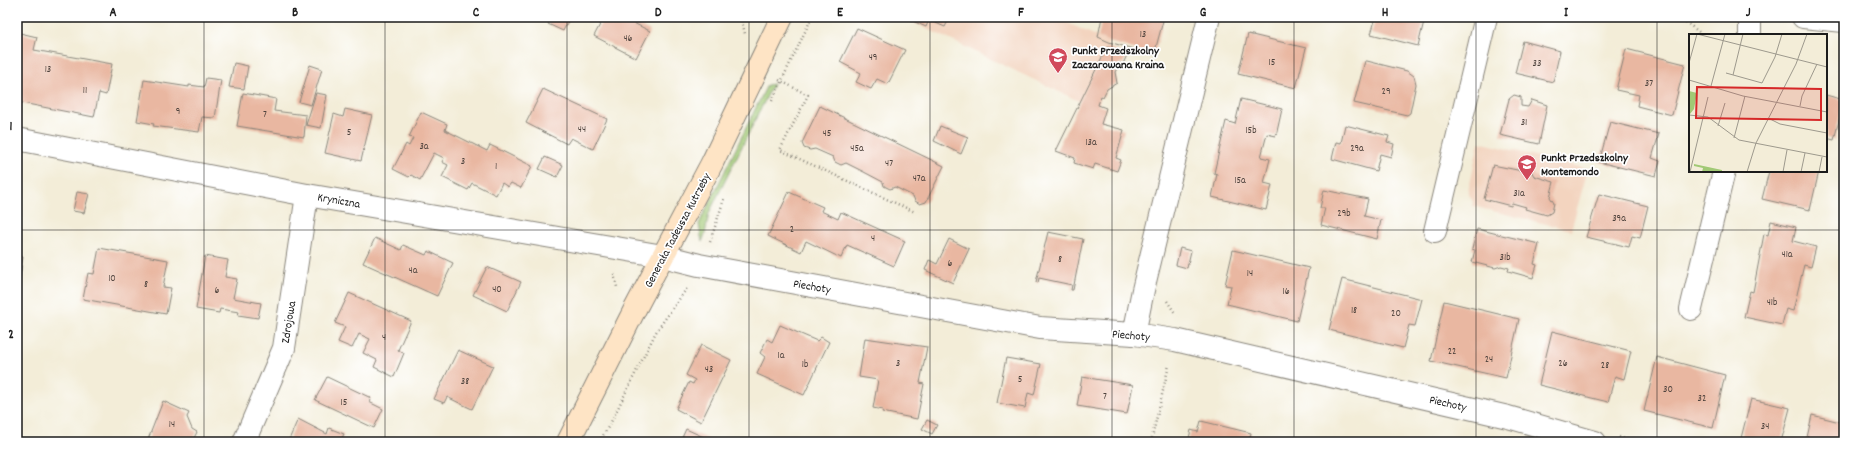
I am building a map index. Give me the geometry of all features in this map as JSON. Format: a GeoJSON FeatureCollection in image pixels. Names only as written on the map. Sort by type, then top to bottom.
{"type":"FeatureCollection","features":[{"type":"Feature","properties":{"kind":"street","name":"Generała Tadeusza Kutrzeby"},"geometry":{"type":"LineString","coordinates":[[568,442],[712,163],[782,17]]}},
{"type":"Feature","properties":{"kind":"street"},"geometry":{"type":"LineString","coordinates":[[1134,334],[1143,290],[1209,17]]}},
{"type":"Feature","properties":{"kind":"street"},"geometry":{"type":"LineString","coordinates":[[1435,231],[1486,17]]}},
{"type":"Feature","properties":{"kind":"street"},"geometry":{"type":"LineString","coordinates":[[1750,17],[1750,34]]}},
{"type":"Feature","properties":{"kind":"street"},"geometry":{"type":"LineString","coordinates":[[1803,17],[1844,21]]}},
{"type":"Feature","properties":{"kind":"street","name":"Kryniczna"},"geometry":{"type":"LineString","coordinates":[[17,139],[307,195],[663,256]]}},
{"type":"Feature","properties":{"kind":"street"},"geometry":{"type":"LineString","coordinates":[[1691,309],[1724,172]]}},
{"type":"Feature","properties":{"kind":"street","name":"Zdrojowa"},"geometry":{"type":"LineString","coordinates":[[244,442],[284,348],[307,195]]}},
{"type":"Feature","properties":{"kind":"street","name":"Piechoty"},"geometry":{"type":"LineString","coordinates":[[663,256],[699,265],[1040,328],[1134,334],[1175,340],[1508,417],[1595,442]]}},
{"type":"Feature","properties":{"kind":"path"},"geometry":{"type":"LineString","coordinates":[[744,17],[742,21],[745,39]]}},
{"type":"Feature","properties":{"kind":"path"},"geometry":{"type":"LineString","coordinates":[[1681,17],[1702,34]]}},
{"type":"Feature","properties":{"kind":"path"},"geometry":{"type":"LineString","coordinates":[[757,68],[808,95],[780,150],[915,212]]}},
{"type":"Feature","properties":{"kind":"path"},"geometry":{"type":"LineString","coordinates":[[618,291],[613,271],[623,249]]}},
{"type":"Feature","properties":{"kind":"path"},"geometry":{"type":"LineString","coordinates":[[1151,442],[1175,340],[1182,320],[1171,310],[1164,295]]}},
{"type":"Feature","properties":{"kind":"path"},"geometry":{"type":"LineString","coordinates":[[599,442],[610,424],[656,332],[683,296]]}},
{"type":"Feature","properties":{"kind":"path"},"geometry":{"type":"LineString","coordinates":[[1615,435],[1627,441],[1634,442]]}},
{"type":"Feature","properties":{"kind":"shaded area","name":"Punkt Przedszkolny Zaczarowana Kraina"},"geometry":{"type":"Polygon","coordinates":[[[902,17],[1055,17],[1109,42],[1081,102],[902,17]]]}},
{"type":"Feature","properties":{"kind":"shaded area","name":"Punkt Przedszkolny Montemondo"},"geometry":{"type":"Polygon","coordinates":[[[1479,142],[1588,169],[1571,230],[1472,206],[1473,202],[1468,192],[1479,142]]]}},
{"type":"Feature","properties":{"kind":"green space"},"geometry":{"type":"Polygon","coordinates":[[[773,84],[709,213],[702,242],[699,224],[767,85],[773,84]]]}},
{"type":"Feature","properties":{"kind":"building"},"geometry":{"type":"Polygon","coordinates":[[[552,17],[570,17],[563,31],[548,24],[552,17]]]}},
{"type":"Feature","properties":{"kind":"building"},"geometry":{"type":"Polygon","coordinates":[[[604,17],[621,17],[650,31],[636,58],[594,36],[604,17]]]}},
{"type":"Feature","properties":{"kind":"building"},"geometry":{"type":"Polygon","coordinates":[[[904,17],[950,17],[945,27],[929,20],[926,27],[904,17]]]}},
{"type":"Feature","properties":{"kind":"building"},"geometry":{"type":"Polygon","coordinates":[[[1102,17],[1164,17],[1154,55],[1109,42],[1098,37],[1102,17]]]}},
{"type":"Feature","properties":{"kind":"building"},"geometry":{"type":"Polygon","coordinates":[[[1376,17],[1425,17],[1418,46],[1371,34],[1376,17]]]}},
{"type":"Feature","properties":{"kind":"building"},"geometry":{"type":"Polygon","coordinates":[[[857,28],[905,50],[888,84],[877,79],[871,89],[856,82],[861,73],[840,62],[857,28]]]}},
{"type":"Feature","properties":{"kind":"building"},"geometry":{"type":"Polygon","coordinates":[[[20,33],[37,37],[34,50],[112,64],[106,95],[99,93],[94,117],[17,102],[17,53],[20,33]]]}},
{"type":"Feature","properties":{"kind":"building"},"geometry":{"type":"Polygon","coordinates":[[[1248,34],[1306,48],[1296,88],[1238,74],[1248,34]]]}},
{"type":"Feature","properties":{"kind":"building"},"geometry":{"type":"Polygon","coordinates":[[[1523,41],[1560,51],[1553,82],[1515,73],[1523,41]]]}},
{"type":"Feature","properties":{"kind":"building"},"geometry":{"type":"Polygon","coordinates":[[[1107,47],[1127,55],[1123,64],[1120,63],[1115,72],[1117,83],[1107,89],[1103,97],[1101,96],[1098,105],[1106,108],[1101,124],[1124,130],[1116,158],[1121,160],[1117,171],[1095,164],[1093,169],[1074,163],[1075,158],[1056,151],[1107,47]]]}},
{"type":"Feature","properties":{"kind":"building"},"geometry":{"type":"Polygon","coordinates":[[[1626,49],[1685,64],[1672,115],[1637,106],[1639,95],[1616,90],[1626,49]]]}},
{"type":"Feature","properties":{"kind":"building"},"geometry":{"type":"Polygon","coordinates":[[[1365,61],[1407,71],[1414,76],[1416,84],[1410,113],[1407,115],[1354,103],[1365,61]]]}},
{"type":"Feature","properties":{"kind":"building"},"geometry":{"type":"Polygon","coordinates":[[[234,63],[248,66],[244,89],[229,87],[234,63]]]}},
{"type":"Feature","properties":{"kind":"building"},"geometry":{"type":"Polygon","coordinates":[[[310,65],[322,69],[311,105],[299,102],[310,65]]]}},
{"type":"Feature","properties":{"kind":"building"},"geometry":{"type":"Polygon","coordinates":[[[206,78],[221,80],[215,118],[202,117],[199,132],[153,126],[154,124],[137,121],[144,80],[189,87],[189,85],[204,87],[206,78]]]}},
{"type":"Feature","properties":{"kind":"building"},"geometry":{"type":"Polygon","coordinates":[[[543,89],[607,119],[593,149],[571,138],[567,144],[526,123],[543,89]]]}},
{"type":"Feature","properties":{"kind":"building"},"geometry":{"type":"Polygon","coordinates":[[[243,93],[276,99],[274,111],[306,115],[304,137],[237,126],[243,93]]]}},
{"type":"Feature","properties":{"kind":"building"},"geometry":{"type":"Polygon","coordinates":[[[316,93],[327,95],[321,128],[306,125],[316,93]]]}},
{"type":"Feature","properties":{"kind":"building"},"geometry":{"type":"Polygon","coordinates":[[[1514,95],[1521,97],[1521,106],[1528,107],[1532,100],[1547,105],[1539,144],[1500,135],[1509,99],[1514,95]]]}},
{"type":"Feature","properties":{"kind":"building"},"geometry":{"type":"Polygon","coordinates":[[[1827,95],[1844,100],[1834,140],[1827,138],[1827,95]]]}},
{"type":"Feature","properties":{"kind":"building"},"geometry":{"type":"Polygon","coordinates":[[[1241,99],[1282,109],[1276,136],[1267,134],[1261,157],[1270,159],[1264,183],[1272,185],[1266,210],[1212,197],[1217,174],[1214,173],[1226,121],[1235,124],[1241,99]]]}},
{"type":"Feature","properties":{"kind":"building"},"geometry":{"type":"Polygon","coordinates":[[[820,106],[944,166],[926,202],[920,204],[915,201],[913,196],[895,187],[890,189],[884,186],[883,182],[846,163],[841,165],[835,162],[833,157],[815,149],[810,150],[804,148],[802,143],[820,106]]]}},
{"type":"Feature","properties":{"kind":"building"},"geometry":{"type":"Polygon","coordinates":[[[345,109],[372,115],[361,161],[325,153],[334,114],[343,117],[345,109]]]}},
{"type":"Feature","properties":{"kind":"building"},"geometry":{"type":"Polygon","coordinates":[[[421,112],[447,124],[445,130],[487,151],[490,145],[532,166],[521,188],[511,183],[508,187],[502,183],[496,195],[472,183],[468,190],[442,177],[448,165],[442,162],[444,158],[434,153],[420,180],[411,175],[409,177],[393,169],[406,144],[409,146],[413,138],[409,137],[421,112]]]}},
{"type":"Feature","properties":{"kind":"building"},"geometry":{"type":"Polygon","coordinates":[[[1610,122],[1659,134],[1652,158],[1660,161],[1656,176],[1599,162],[1610,122]]]}},
{"type":"Feature","properties":{"kind":"building"},"geometry":{"type":"Polygon","coordinates":[[[1345,125],[1389,136],[1387,142],[1394,144],[1391,157],[1380,154],[1376,171],[1332,159],[1336,142],[1341,143],[1345,125]]]}},
{"type":"Feature","properties":{"kind":"building"},"geometry":{"type":"Polygon","coordinates":[[[940,126],[968,137],[961,154],[934,141],[940,126]]]}},
{"type":"Feature","properties":{"kind":"building"},"geometry":{"type":"Polygon","coordinates":[[[545,157],[563,165],[557,177],[539,169],[545,157]]]}},
{"type":"Feature","properties":{"kind":"building"},"geometry":{"type":"Polygon","coordinates":[[[1493,165],[1522,171],[1530,169],[1534,176],[1554,182],[1550,197],[1554,203],[1552,212],[1547,215],[1525,209],[1526,207],[1512,203],[1511,206],[1484,199],[1493,165]]]}},
{"type":"Feature","properties":{"kind":"building"},"geometry":{"type":"Polygon","coordinates":[[[1769,172],[1819,172],[1810,210],[1762,199],[1769,172]]]}},
{"type":"Feature","properties":{"kind":"building"},"geometry":{"type":"Polygon","coordinates":[[[1324,190],[1368,199],[1364,216],[1381,220],[1377,239],[1321,225],[1325,208],[1320,208],[1324,190]]]}},
{"type":"Feature","properties":{"kind":"building"},"geometry":{"type":"Polygon","coordinates":[[[77,192],[89,194],[84,213],[73,211],[77,192]]]}},
{"type":"Feature","properties":{"kind":"building"},"geometry":{"type":"Polygon","coordinates":[[[789,192],[823,207],[821,211],[838,219],[841,212],[905,241],[894,266],[847,245],[841,258],[806,241],[801,252],[768,236],[789,192]]]}},
{"type":"Feature","properties":{"kind":"building"},"geometry":{"type":"Polygon","coordinates":[[[1599,194],[1648,206],[1640,238],[1632,236],[1629,247],[1586,237],[1599,194]]]}},
{"type":"Feature","properties":{"kind":"building"},"geometry":{"type":"Polygon","coordinates":[[[1771,221],[1796,227],[1793,241],[1816,247],[1811,267],[1804,265],[1793,311],[1786,309],[1782,325],[1744,317],[1750,291],[1753,292],[1764,234],[1768,235],[1771,221]]]}},
{"type":"Feature","properties":{"kind":"building"},"geometry":{"type":"Polygon","coordinates":[[[1477,229],[1539,244],[1534,264],[1537,265],[1533,278],[1508,271],[1509,268],[1501,266],[1495,268],[1472,262],[1475,250],[1472,249],[1477,229]]]}},
{"type":"Feature","properties":{"kind":"building"},"geometry":{"type":"Polygon","coordinates":[[[1048,232],[1083,239],[1073,290],[1071,290],[1072,285],[1039,278],[1038,283],[1036,282],[1048,232]]]}},
{"type":"Feature","properties":{"kind":"building"},"geometry":{"type":"Polygon","coordinates":[[[375,238],[401,250],[403,245],[426,255],[428,251],[453,263],[437,296],[363,263],[375,238]]]}},
{"type":"Feature","properties":{"kind":"building"},"geometry":{"type":"Polygon","coordinates":[[[949,239],[969,249],[953,283],[925,270],[929,260],[937,264],[949,239]]]}},
{"type":"Feature","properties":{"kind":"building"},"geometry":{"type":"Polygon","coordinates":[[[99,248],[168,260],[163,287],[171,288],[166,314],[83,299],[88,273],[94,274],[99,248]]]}},
{"type":"Feature","properties":{"kind":"building"},"geometry":{"type":"Polygon","coordinates":[[[1180,248],[1191,251],[1187,268],[1176,265],[1180,248]]]}},
{"type":"Feature","properties":{"kind":"building"},"geometry":{"type":"Polygon","coordinates":[[[1233,250],[1309,268],[1297,321],[1227,304],[1231,286],[1225,285],[1233,250]]]}},
{"type":"Feature","properties":{"kind":"building"},"geometry":{"type":"Polygon","coordinates":[[[17,256],[23,257],[18,290],[17,290],[17,256]]]}},
{"type":"Feature","properties":{"kind":"building"},"geometry":{"type":"Polygon","coordinates":[[[205,256],[228,260],[225,277],[237,279],[233,298],[261,303],[258,318],[238,315],[239,312],[220,309],[219,313],[196,309],[205,256]]]}},
{"type":"Feature","properties":{"kind":"building"},"geometry":{"type":"Polygon","coordinates":[[[487,267],[521,282],[507,311],[473,295],[487,267]]]}},
{"type":"Feature","properties":{"kind":"building"},"geometry":{"type":"Polygon","coordinates":[[[1342,279],[1422,299],[1415,326],[1409,325],[1403,348],[1329,330],[1342,279]]]}},
{"type":"Feature","properties":{"kind":"building"},"geometry":{"type":"Polygon","coordinates":[[[349,293],[411,321],[398,350],[404,353],[394,377],[374,367],[377,360],[363,353],[370,339],[359,334],[352,348],[338,342],[345,327],[335,323],[349,293]]]}},
{"type":"Feature","properties":{"kind":"building"},"geometry":{"type":"Polygon","coordinates":[[[1444,301],[1519,319],[1506,378],[1431,361],[1444,301]]]}},
{"type":"Feature","properties":{"kind":"building"},"geometry":{"type":"Polygon","coordinates":[[[780,325],[817,341],[821,337],[829,342],[804,395],[757,374],[765,357],[760,353],[767,339],[772,342],[780,325]]]}},
{"type":"Feature","properties":{"kind":"building"},"geometry":{"type":"Polygon","coordinates":[[[1552,331],[1631,351],[1624,379],[1615,376],[1608,402],[1539,385],[1552,331]]]}},
{"type":"Feature","properties":{"kind":"building"},"geometry":{"type":"Polygon","coordinates":[[[865,338],[927,347],[920,383],[924,384],[917,419],[882,412],[883,410],[873,408],[878,380],[859,377],[865,338]]]}},
{"type":"Feature","properties":{"kind":"building"},"geometry":{"type":"Polygon","coordinates":[[[701,345],[731,360],[701,422],[676,409],[689,382],[693,384],[695,380],[686,375],[701,345]]]}},
{"type":"Feature","properties":{"kind":"building"},"geometry":{"type":"Polygon","coordinates":[[[458,350],[493,366],[472,409],[447,397],[444,403],[434,399],[458,350]]]}},
{"type":"Feature","properties":{"kind":"building"},"geometry":{"type":"Polygon","coordinates":[[[1657,357],[1725,375],[1713,428],[1644,411],[1657,357]]]}},
{"type":"Feature","properties":{"kind":"building"},"geometry":{"type":"Polygon","coordinates":[[[1006,358],[1041,364],[1034,395],[1028,393],[1025,408],[997,403],[1006,358]]]}},
{"type":"Feature","properties":{"kind":"building"},"geometry":{"type":"Polygon","coordinates":[[[327,377],[371,398],[369,402],[383,409],[374,428],[315,400],[327,377]]]}},
{"type":"Feature","properties":{"kind":"building"},"geometry":{"type":"Polygon","coordinates":[[[1082,377],[1133,385],[1127,414],[1077,406],[1082,377]]]}},
{"type":"Feature","properties":{"kind":"building"},"geometry":{"type":"Polygon","coordinates":[[[1751,399],[1790,408],[1781,442],[1740,442],[1751,399]]]}},
{"type":"Feature","properties":{"kind":"building"},"geometry":{"type":"Polygon","coordinates":[[[163,401],[189,413],[187,417],[192,429],[197,432],[192,442],[147,442],[163,401]]]}},
{"type":"Feature","properties":{"kind":"building"},"geometry":{"type":"Polygon","coordinates":[[[1812,415],[1844,423],[1844,442],[1806,442],[1812,415]]]}},
{"type":"Feature","properties":{"kind":"building"},"geometry":{"type":"Polygon","coordinates":[[[298,419],[327,434],[329,428],[344,434],[341,440],[345,442],[288,442],[298,419]]]}},
{"type":"Feature","properties":{"kind":"building"},"geometry":{"type":"Polygon","coordinates":[[[927,420],[937,425],[932,434],[922,429],[927,420]]]}},
{"type":"Feature","properties":{"kind":"building"},"geometry":{"type":"Polygon","coordinates":[[[1201,421],[1251,433],[1249,442],[1188,442],[1191,430],[1198,432],[1201,421]]]}},
{"type":"Feature","properties":{"kind":"building"},"geometry":{"type":"Polygon","coordinates":[[[686,429],[710,440],[714,442],[680,442],[686,429]]]}},
{"type":"Feature","properties":{"kind":"place","name":"Punkt Przedszkolny Zaczarowana Kraina"},"geometry":{"type":"Point","coordinates":[1058,74]}},
{"type":"Feature","properties":{"kind":"place","name":"Punkt Przedszkolny Montemondo"},"geometry":{"type":"Point","coordinates":[1527,181]}}]}
